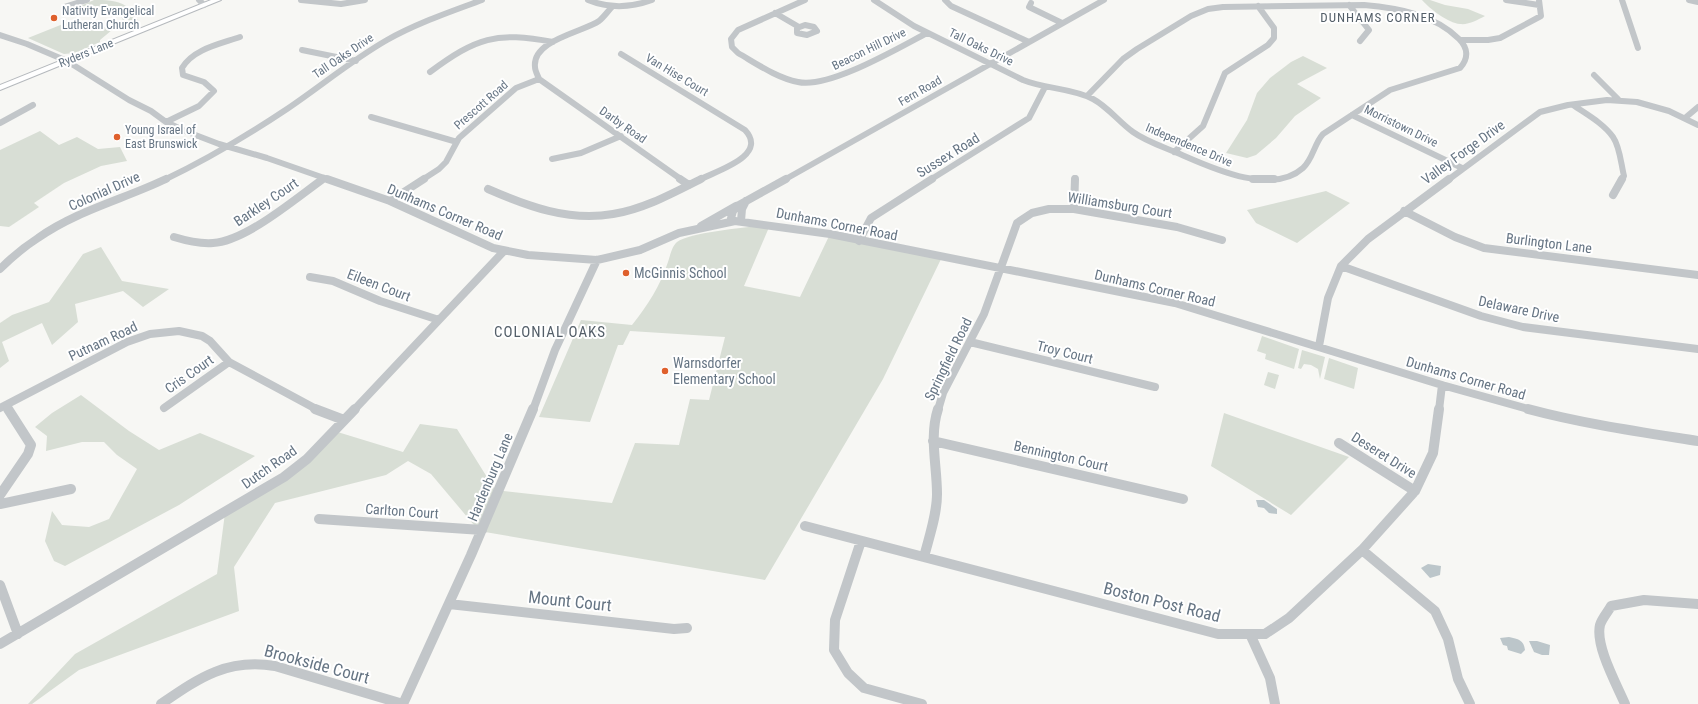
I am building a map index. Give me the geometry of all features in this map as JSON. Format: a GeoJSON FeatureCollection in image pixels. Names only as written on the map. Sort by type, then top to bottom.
{"type":"FeatureCollection","features":[{"type":"Feature","properties":{"kind":"main road","name":"Ryders Lane"},"geometry":{"type":"LineString","coordinates":[[0,88],[67,61],[201,2],[217,0]]}},
{"type":"Feature","properties":{"kind":"street"},"geometry":{"type":"LineString","coordinates":[[64,7],[87,0]]}},
{"type":"Feature","properties":{"kind":"street"},"geometry":{"type":"LineString","coordinates":[[301,0],[341,4],[365,0]]}},
{"type":"Feature","properties":{"kind":"street","name":"Tall Oaks Drive"},"geometry":{"type":"LineString","coordinates":[[225,146],[286,109],[387,40],[482,0]]}},
{"type":"Feature","properties":{"kind":"street"},"geometry":{"type":"LineString","coordinates":[[588,0],[612,7],[635,5],[652,0]]}},
{"type":"Feature","properties":{"kind":"street","name":"Beacon Hill Drive"},"geometry":{"type":"LineString","coordinates":[[805,0],[738,30],[731,36],[730,45],[738,52],[781,77],[800,83],[818,83],[834,79],[927,33]]}},
{"type":"Feature","properties":{"kind":"street","name":"Tall Oaks Drive"},"geometry":{"type":"LineString","coordinates":[[874,0],[884,5],[902,20],[1028,82],[1045,87],[1067,90],[1086,96]]}},
{"type":"Feature","properties":{"kind":"street"},"geometry":{"type":"LineString","coordinates":[[945,0],[951,6],[1029,42]]}},
{"type":"Feature","properties":{"kind":"street","name":"Fern Road"},"geometry":{"type":"LineString","coordinates":[[698,228],[1104,0]]}},
{"type":"Feature","properties":{"kind":"street"},"geometry":{"type":"LineString","coordinates":[[1225,0],[1232,6]]}},
{"type":"Feature","properties":{"kind":"street"},"geometry":{"type":"LineString","coordinates":[[1086,96],[1123,58],[1181,22],[1202,11],[1232,6],[1350,5],[1386,7],[1416,14],[1443,26],[1461,40],[1488,40],[1507,35],[1541,16],[1539,3],[1506,0]]}},
{"type":"Feature","properties":{"kind":"street"},"geometry":{"type":"LineString","coordinates":[[1622,0],[1638,48]]}},
{"type":"Feature","properties":{"kind":"street"},"geometry":{"type":"LineString","coordinates":[[1688,0],[1698,2]]}},
{"type":"Feature","properties":{"kind":"street"},"geometry":{"type":"LineString","coordinates":[[1031,3],[1029,7],[1062,23]]}},
{"type":"Feature","properties":{"kind":"street"},"geometry":{"type":"LineString","coordinates":[[1350,5],[1369,30],[1360,40]]}},
{"type":"Feature","properties":{"kind":"street"},"geometry":{"type":"LineString","coordinates":[[1174,152],[1203,126],[1225,73],[1268,45],[1274,38],[1274,28],[1258,6]]}},
{"type":"Feature","properties":{"kind":"street"},"geometry":{"type":"LineString","coordinates":[[540,79],[536,71],[537,59],[542,51],[564,35],[598,22],[612,7]]}},
{"type":"Feature","properties":{"kind":"street"},"geometry":{"type":"LineString","coordinates":[[775,13],[799,27]]}},
{"type":"Feature","properties":{"kind":"street","name":"Dunhams Corner Road"},"geometry":{"type":"LineString","coordinates":[[1,36],[28,44],[67,61],[129,100],[151,111],[166,122],[225,146],[390,201],[493,248],[504,251],[597,260],[640,250],[679,233],[698,228],[741,221],[830,234],[1175,303],[1442,385],[1558,417],[1609,427],[1698,441]]}},
{"type":"Feature","properties":{"kind":"street"},"geometry":{"type":"LineString","coordinates":[[430,72],[464,48],[483,42],[522,37],[553,42]]}},
{"type":"Feature","properties":{"kind":"street"},"geometry":{"type":"LineString","coordinates":[[166,122],[202,104],[210,98],[214,91],[211,85],[183,75],[181,71],[182,65],[187,59],[198,53],[240,38]]}},
{"type":"Feature","properties":{"kind":"street","name":"Independence Drive"},"geometry":{"type":"LineString","coordinates":[[1086,96],[1103,106],[1132,131],[1174,152],[1220,171],[1234,175],[1264,179],[1284,177],[1303,168],[1309,162],[1318,138],[1390,90],[1460,68],[1468,55],[1461,40]]}},
{"type":"Feature","properties":{"kind":"street"},"geometry":{"type":"LineString","coordinates":[[302,50],[356,61]]}},
{"type":"Feature","properties":{"kind":"street","name":"Van Hise Court"},"geometry":{"type":"LineString","coordinates":[[621,54],[722,115],[750,135],[752,140],[748,152],[733,163],[689,185]]}},
{"type":"Feature","properties":{"kind":"street"},"geometry":{"type":"LineString","coordinates":[[1594,75],[1618,100]]}},
{"type":"Feature","properties":{"kind":"street","name":"Darby Road"},"geometry":{"type":"LineString","coordinates":[[540,79],[689,185]]}},
{"type":"Feature","properties":{"kind":"street","name":"Prescott Road"},"geometry":{"type":"LineString","coordinates":[[390,201],[439,169],[446,162],[457,142],[470,127],[516,88],[540,79]]}},
{"type":"Feature","properties":{"kind":"street","name":"Sussex Road"},"geometry":{"type":"LineString","coordinates":[[859,241],[871,218],[876,214],[1029,118],[1036,108],[1045,87]]}},
{"type":"Feature","properties":{"kind":"street","name":"Valley Forge Drive"},"geometry":{"type":"LineString","coordinates":[[1319,346],[1328,298],[1341,266],[1368,238],[1540,112],[1573,105],[1618,100],[1657,107],[1698,125]]}},
{"type":"Feature","properties":{"kind":"street"},"geometry":{"type":"LineString","coordinates":[[0,123],[32,105]]}},
{"type":"Feature","properties":{"kind":"street"},"geometry":{"type":"LineString","coordinates":[[1573,105],[1600,124],[1616,143],[1624,176],[1613,195]]}},
{"type":"Feature","properties":{"kind":"street"},"geometry":{"type":"LineString","coordinates":[[1685,118],[1698,107]]}},
{"type":"Feature","properties":{"kind":"street","name":"Morristown Drive"},"geometry":{"type":"LineString","coordinates":[[1352,115],[1462,168]]}},
{"type":"Feature","properties":{"kind":"street"},"geometry":{"type":"LineString","coordinates":[[371,117],[457,142]]}},
{"type":"Feature","properties":{"kind":"street"},"geometry":{"type":"LineString","coordinates":[[552,159],[581,153],[620,136]]}},
{"type":"Feature","properties":{"kind":"street","name":"Colonial Drive"},"geometry":{"type":"LineString","coordinates":[[0,269],[9,259],[30,242],[50,230],[164,180],[225,146]]}},
{"type":"Feature","properties":{"kind":"street","name":"Barkley Court"},"geometry":{"type":"LineString","coordinates":[[174,237],[193,243],[205,244],[219,243],[238,237],[251,230],[324,178]]}},
{"type":"Feature","properties":{"kind":"street"},"geometry":{"type":"LineString","coordinates":[[1074,209],[1075,178]]}},
{"type":"Feature","properties":{"kind":"street"},"geometry":{"type":"LineString","coordinates":[[488,189],[536,209],[598,216],[609,215],[634,208],[664,197],[689,185]]}},
{"type":"Feature","properties":{"kind":"street"},"geometry":{"type":"LineString","coordinates":[[741,221],[742,209],[746,201]]}},
{"type":"Feature","properties":{"kind":"street"},"geometry":{"type":"LineString","coordinates":[[730,222],[733,211],[739,205]]}},
{"type":"Feature","properties":{"kind":"street","name":"Williamsburg Court"},"geometry":{"type":"LineString","coordinates":[[1000,268],[1018,223],[1032,214],[1049,208],[1074,209],[1177,227],[1222,240]]}},
{"type":"Feature","properties":{"kind":"street","name":"Burlington Lane"},"geometry":{"type":"LineString","coordinates":[[1404,212],[1455,237],[1484,248],[1698,275]]}},
{"type":"Feature","properties":{"kind":"street","name":"Dutch Road"},"geometry":{"type":"LineString","coordinates":[[0,644],[284,477],[306,460],[504,251]]}},
{"type":"Feature","properties":{"kind":"street"},"geometry":{"type":"LineString","coordinates":[[0,259],[9,259]]}},
{"type":"Feature","properties":{"kind":"street","name":"Hardenburg Lane"},"geometry":{"type":"LineString","coordinates":[[403,704],[482,530],[528,423],[555,350],[597,260]]}},
{"type":"Feature","properties":{"kind":"street","name":"Delaware Drive"},"geometry":{"type":"LineString","coordinates":[[1341,266],[1481,316],[1523,327],[1698,349]]}},
{"type":"Feature","properties":{"kind":"street","name":"Springfield Road"},"geometry":{"type":"LineString","coordinates":[[924,557],[935,513],[937,495],[932,431],[936,412],[943,393],[984,314],[1000,268]]}},
{"type":"Feature","properties":{"kind":"street","name":"Eileen Court"},"geometry":{"type":"LineString","coordinates":[[310,277],[333,281],[380,301],[439,320]]}},
{"type":"Feature","properties":{"kind":"street","name":"Putnam Road"},"geometry":{"type":"LineString","coordinates":[[3,406],[120,345],[139,337],[179,331],[192,332],[202,336],[210,341],[229,362],[314,408],[344,420]]}},
{"type":"Feature","properties":{"kind":"street","name":"Troy Court"},"geometry":{"type":"LineString","coordinates":[[970,342],[1155,387]]}},
{"type":"Feature","properties":{"kind":"street","name":"Cris Court"},"geometry":{"type":"LineString","coordinates":[[164,408],[229,362]]}},
{"type":"Feature","properties":{"kind":"street","name":"Boston Post Road"},"geometry":{"type":"LineString","coordinates":[[805,526],[1218,634],[1265,634],[1289,618],[1362,550],[1415,491],[1433,454],[1442,385]]}},
{"type":"Feature","properties":{"kind":"street"},"geometry":{"type":"LineString","coordinates":[[0,495],[28,454],[31,445],[3,406]]}},
{"type":"Feature","properties":{"kind":"street","name":"Bennington Court"},"geometry":{"type":"LineString","coordinates":[[933,442],[1183,499]]}},
{"type":"Feature","properties":{"kind":"street","name":"Deseret Drive"},"geometry":{"type":"LineString","coordinates":[[1339,443],[1415,491]]}},
{"type":"Feature","properties":{"kind":"street"},"geometry":{"type":"LineString","coordinates":[[0,504],[71,489]]}},
{"type":"Feature","properties":{"kind":"street","name":"Carlton Court"},"geometry":{"type":"LineString","coordinates":[[319,519],[482,530]]}},
{"type":"Feature","properties":{"kind":"street"},"geometry":{"type":"LineString","coordinates":[[862,541],[835,620],[834,650],[848,673],[864,688],[922,704]]}},
{"type":"Feature","properties":{"kind":"street"},"geometry":{"type":"LineString","coordinates":[[1362,550],[1435,611],[1448,638],[1458,679],[1470,704]]}},
{"type":"Feature","properties":{"kind":"street"},"geometry":{"type":"LineString","coordinates":[[0,585],[18,634]]}},
{"type":"Feature","properties":{"kind":"street"},"geometry":{"type":"LineString","coordinates":[[1625,704],[1606,660],[1601,642],[1599,626],[1611,606],[1644,600],[1698,604]]}},
{"type":"Feature","properties":{"kind":"street","name":"Mount Court"},"geometry":{"type":"LineString","coordinates":[[449,604],[674,629],[687,628]]}},
{"type":"Feature","properties":{"kind":"street"},"geometry":{"type":"LineString","coordinates":[[1250,634],[1270,678],[1275,704]]}},
{"type":"Feature","properties":{"kind":"street","name":"Brookside Court"},"geometry":{"type":"LineString","coordinates":[[161,704],[196,681],[218,670],[244,663],[260,663],[275,666],[403,704]]}},
{"type":"Feature","properties":{"kind":"shaded area"},"geometry":{"type":"Polygon","coordinates":[[[94,0],[115,1],[126,6],[139,21],[139,27],[127,30],[117,6],[103,6],[75,16],[66,12],[94,0]]]}},
{"type":"Feature","properties":{"kind":"shaded area"},"geometry":{"type":"Polygon","coordinates":[[[1422,0],[1430,0],[1445,5],[1468,9],[1485,16],[1467,24],[1455,23],[1440,15],[1422,0]]]}},
{"type":"Feature","properties":{"kind":"shaded area"},"geometry":{"type":"Polygon","coordinates":[[[68,22],[69,26],[90,24],[89,27],[100,29],[110,25],[112,30],[100,40],[100,42],[75,53],[64,54],[28,38],[68,22]]]}},
{"type":"Feature","properties":{"kind":"shaded area"},"geometry":{"type":"Polygon","coordinates":[[[1303,56],[1327,68],[1297,84],[1321,98],[1295,116],[1276,138],[1256,155],[1247,158],[1226,153],[1247,120],[1257,93],[1270,78],[1291,62],[1303,56]]]}},
{"type":"Feature","properties":{"kind":"shaded area"},"geometry":{"type":"Polygon","coordinates":[[[40,131],[59,145],[77,137],[98,149],[120,147],[127,161],[101,166],[64,183],[34,203],[39,207],[9,227],[0,226],[0,150],[40,131]]]}},
{"type":"Feature","properties":{"kind":"shaded area"},"geometry":{"type":"Polygon","coordinates":[[[1326,191],[1350,203],[1297,243],[1256,223],[1247,210],[1326,191]]]}},
{"type":"Feature","properties":{"kind":"shaded area"},"geometry":{"type":"Polygon","coordinates":[[[770,225],[744,286],[800,297],[830,234],[942,257],[883,379],[765,580],[479,531],[431,474],[408,461],[386,475],[275,503],[234,567],[239,611],[79,670],[32,704],[28,704],[75,654],[217,574],[225,513],[294,467],[331,430],[403,452],[420,424],[457,429],[495,490],[612,503],[635,443],[679,445],[690,399],[709,400],[725,337],[630,331],[623,345],[618,345],[590,422],[539,417],[581,320],[632,325],[648,303],[657,287],[665,271],[672,249],[677,242],[695,235],[770,225]]]}},
{"type":"Feature","properties":{"kind":"shaded area"},"geometry":{"type":"Polygon","coordinates":[[[101,247],[122,281],[169,289],[143,307],[123,291],[75,304],[78,322],[52,345],[42,323],[2,342],[9,361],[0,368],[0,323],[12,315],[49,302],[83,254],[101,247]]]}},
{"type":"Feature","properties":{"kind":"shaded area"},"geometry":{"type":"Polygon","coordinates":[[[1262,336],[1299,349],[1294,369],[1265,359],[1266,354],[1257,351],[1262,336]]]}},
{"type":"Feature","properties":{"kind":"shaded area"},"geometry":{"type":"Polygon","coordinates":[[[1302,350],[1325,357],[1320,379],[1318,369],[1311,365],[1304,364],[1301,369],[1298,368],[1302,350]]]}},
{"type":"Feature","properties":{"kind":"shaded area"},"geometry":{"type":"Polygon","coordinates":[[[1329,358],[1358,368],[1354,389],[1324,379],[1329,358]]]}},
{"type":"Feature","properties":{"kind":"shaded area"},"geometry":{"type":"Polygon","coordinates":[[[1268,372],[1279,375],[1275,389],[1264,385],[1268,372]]]}},
{"type":"Feature","properties":{"kind":"shaded area"},"geometry":{"type":"Polygon","coordinates":[[[81,395],[129,431],[159,450],[200,433],[255,456],[179,505],[65,566],[54,561],[45,541],[52,511],[62,525],[89,527],[109,519],[137,469],[117,455],[104,442],[82,442],[46,451],[47,436],[35,427],[52,413],[81,395]]]}},
{"type":"Feature","properties":{"kind":"shaded area"},"geometry":{"type":"Polygon","coordinates":[[[1224,413],[1349,457],[1291,515],[1211,466],[1224,413]]]}},
{"type":"Feature","properties":{"kind":"shaded area"},"geometry":{"type":"Polygon","coordinates":[[[1256,500],[1264,500],[1277,509],[1277,514],[1269,513],[1264,508],[1258,507],[1256,500]]]}},
{"type":"Feature","properties":{"kind":"shaded area"},"geometry":{"type":"Polygon","coordinates":[[[1428,564],[1441,566],[1440,575],[1430,578],[1421,568],[1428,564]]]}},
{"type":"Feature","properties":{"kind":"shaded area"},"geometry":{"type":"Polygon","coordinates":[[[1509,637],[1518,639],[1522,642],[1525,650],[1521,654],[1508,650],[1507,646],[1503,645],[1500,638],[1509,637]]]}},
{"type":"Feature","properties":{"kind":"shaded area"},"geometry":{"type":"Polygon","coordinates":[[[1529,641],[1537,641],[1550,645],[1549,655],[1542,655],[1534,652],[1529,641]]]}},
{"type":"Feature","properties":{"kind":"place","name":"Nativity Evangelical Lutheran Church"},"geometry":{"type":"Point","coordinates":[54,18]}},
{"type":"Feature","properties":{"kind":"place","name":"Young Israel of East Brunswick"},"geometry":{"type":"Point","coordinates":[117,137]}},
{"type":"Feature","properties":{"kind":"place","name":"McGinnis School"},"geometry":{"type":"Point","coordinates":[626,273]}},
{"type":"Feature","properties":{"kind":"place","name":"Warnsdorfer Elementary School"},"geometry":{"type":"Point","coordinates":[665,371]}},
{"type":"Feature","properties":{"kind":"district","name":"DUNHAMS CORNER"},"geometry":{"type":"Point","coordinates":[1378,17]}},
{"type":"Feature","properties":{"kind":"district","name":"COLONIAL OAKS"},"geometry":{"type":"Point","coordinates":[550,332]}}]}
